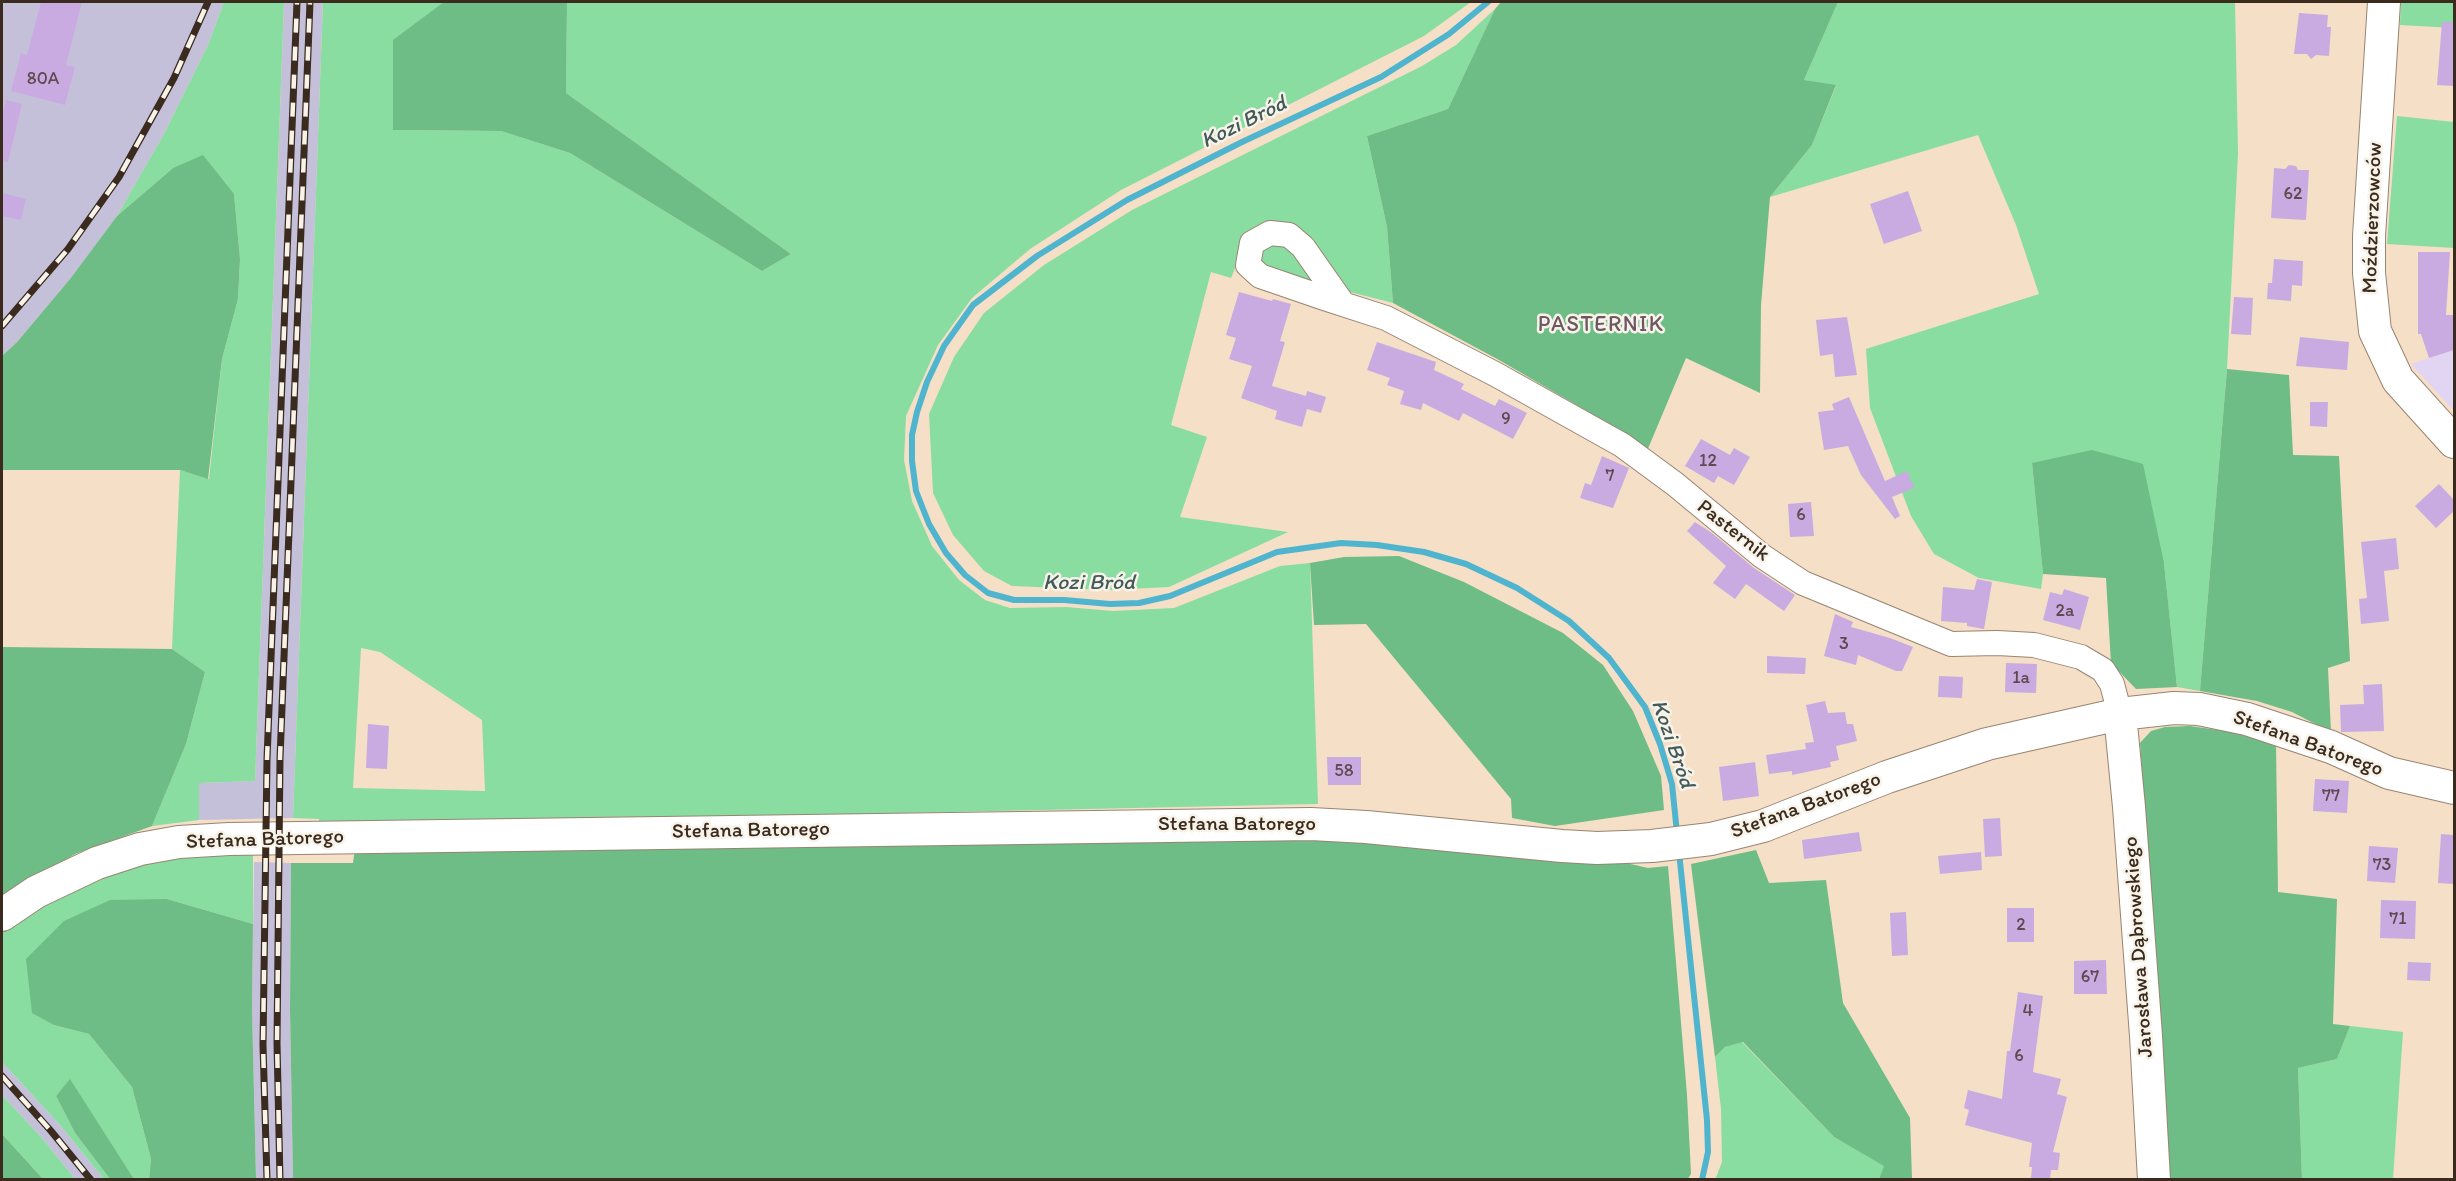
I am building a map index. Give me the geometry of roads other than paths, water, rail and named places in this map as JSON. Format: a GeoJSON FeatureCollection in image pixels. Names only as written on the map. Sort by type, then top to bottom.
{"type":"FeatureCollection","features":[{"type":"Feature","properties":{"kind":"street","name":"Moździerzowców"},"geometry":{"type":"LineString","coordinates":[[2384,2],[2369,237],[2369,282],[2374,332],[2398,380],[2454,442]]}},
{"type":"Feature","properties":{"kind":"street","name":"Pasternik"},"geometry":{"type":"LineString","coordinates":[[1343,304],[1386,318],[1495,374],[1622,446],[1675,484],[1762,556],[1803,583],[1952,644],[2034,645],[2081,657],[2103,670],[2112,684],[2120,714]]}},
{"type":"Feature","properties":{"kind":"street","name":"Stefana Batorego"},"geometry":{"type":"LineString","coordinates":[[2,915],[52,884],[98,863],[140,849],[179,842],[229,839],[1300,824],[1366,827],[1562,846],[1597,848],[1652,846],[1711,839],[1762,826],[1933,760],[1987,744],[2120,714],[2174,708],[2199,709],[2226,714],[2331,747],[2389,773],[2454,788]]}},
{"type":"Feature","properties":{"kind":"street","name":"Jarosława Dąbrowskiego"},"geometry":{"type":"LineString","coordinates":[[2120,714],[2146,1025],[2154,1179]]}},
{"type":"Feature","properties":{"kind":"waterway","name":"Kozi Bród"},"geometry":{"type":"LineString","coordinates":[[1488,2],[1449,34],[1381,77],[1242,142],[1127,200],[1037,256],[973,305],[944,346],[927,382],[917,412],[912,435],[912,461],[916,491],[929,524],[946,553],[965,575],[988,593],[1014,600],[1139,603],[1170,596],[1277,552],[1341,543],[1377,545],[1424,552],[1466,564],[1517,588],[1569,621],[1609,658],[1645,707],[1660,744],[1672,784],[1677,833]]}},
{"type":"Feature","properties":{"kind":"waterway","name":"Kozi Bród"},"geometry":{"type":"LineString","coordinates":[[1679,852],[1707,1120],[1708,1152],[1702,1180]]}},
{"type":"Feature","properties":{"kind":"railway"},"geometry":{"type":"LineString","coordinates":[[2,326],[68,249],[119,177],[174,78],[208,2]]}},
{"type":"Feature","properties":{"kind":"railway"},"geometry":{"type":"LineString","coordinates":[[267,1180],[263,1045],[267,759],[297,2]]}},
{"type":"Feature","properties":{"kind":"railway"},"geometry":{"type":"LineString","coordinates":[[280,1180],[277,1043],[280,758],[310,2]]}},
{"type":"Feature","properties":{"kind":"railway"},"geometry":{"type":"LineString","coordinates":[[2,1076],[91,1180]]}},
{"type":"Feature","properties":{"kind":"district","name":"PASTERNIK"},"geometry":{"type":"Point","coordinates":[1601,325]}}]}
